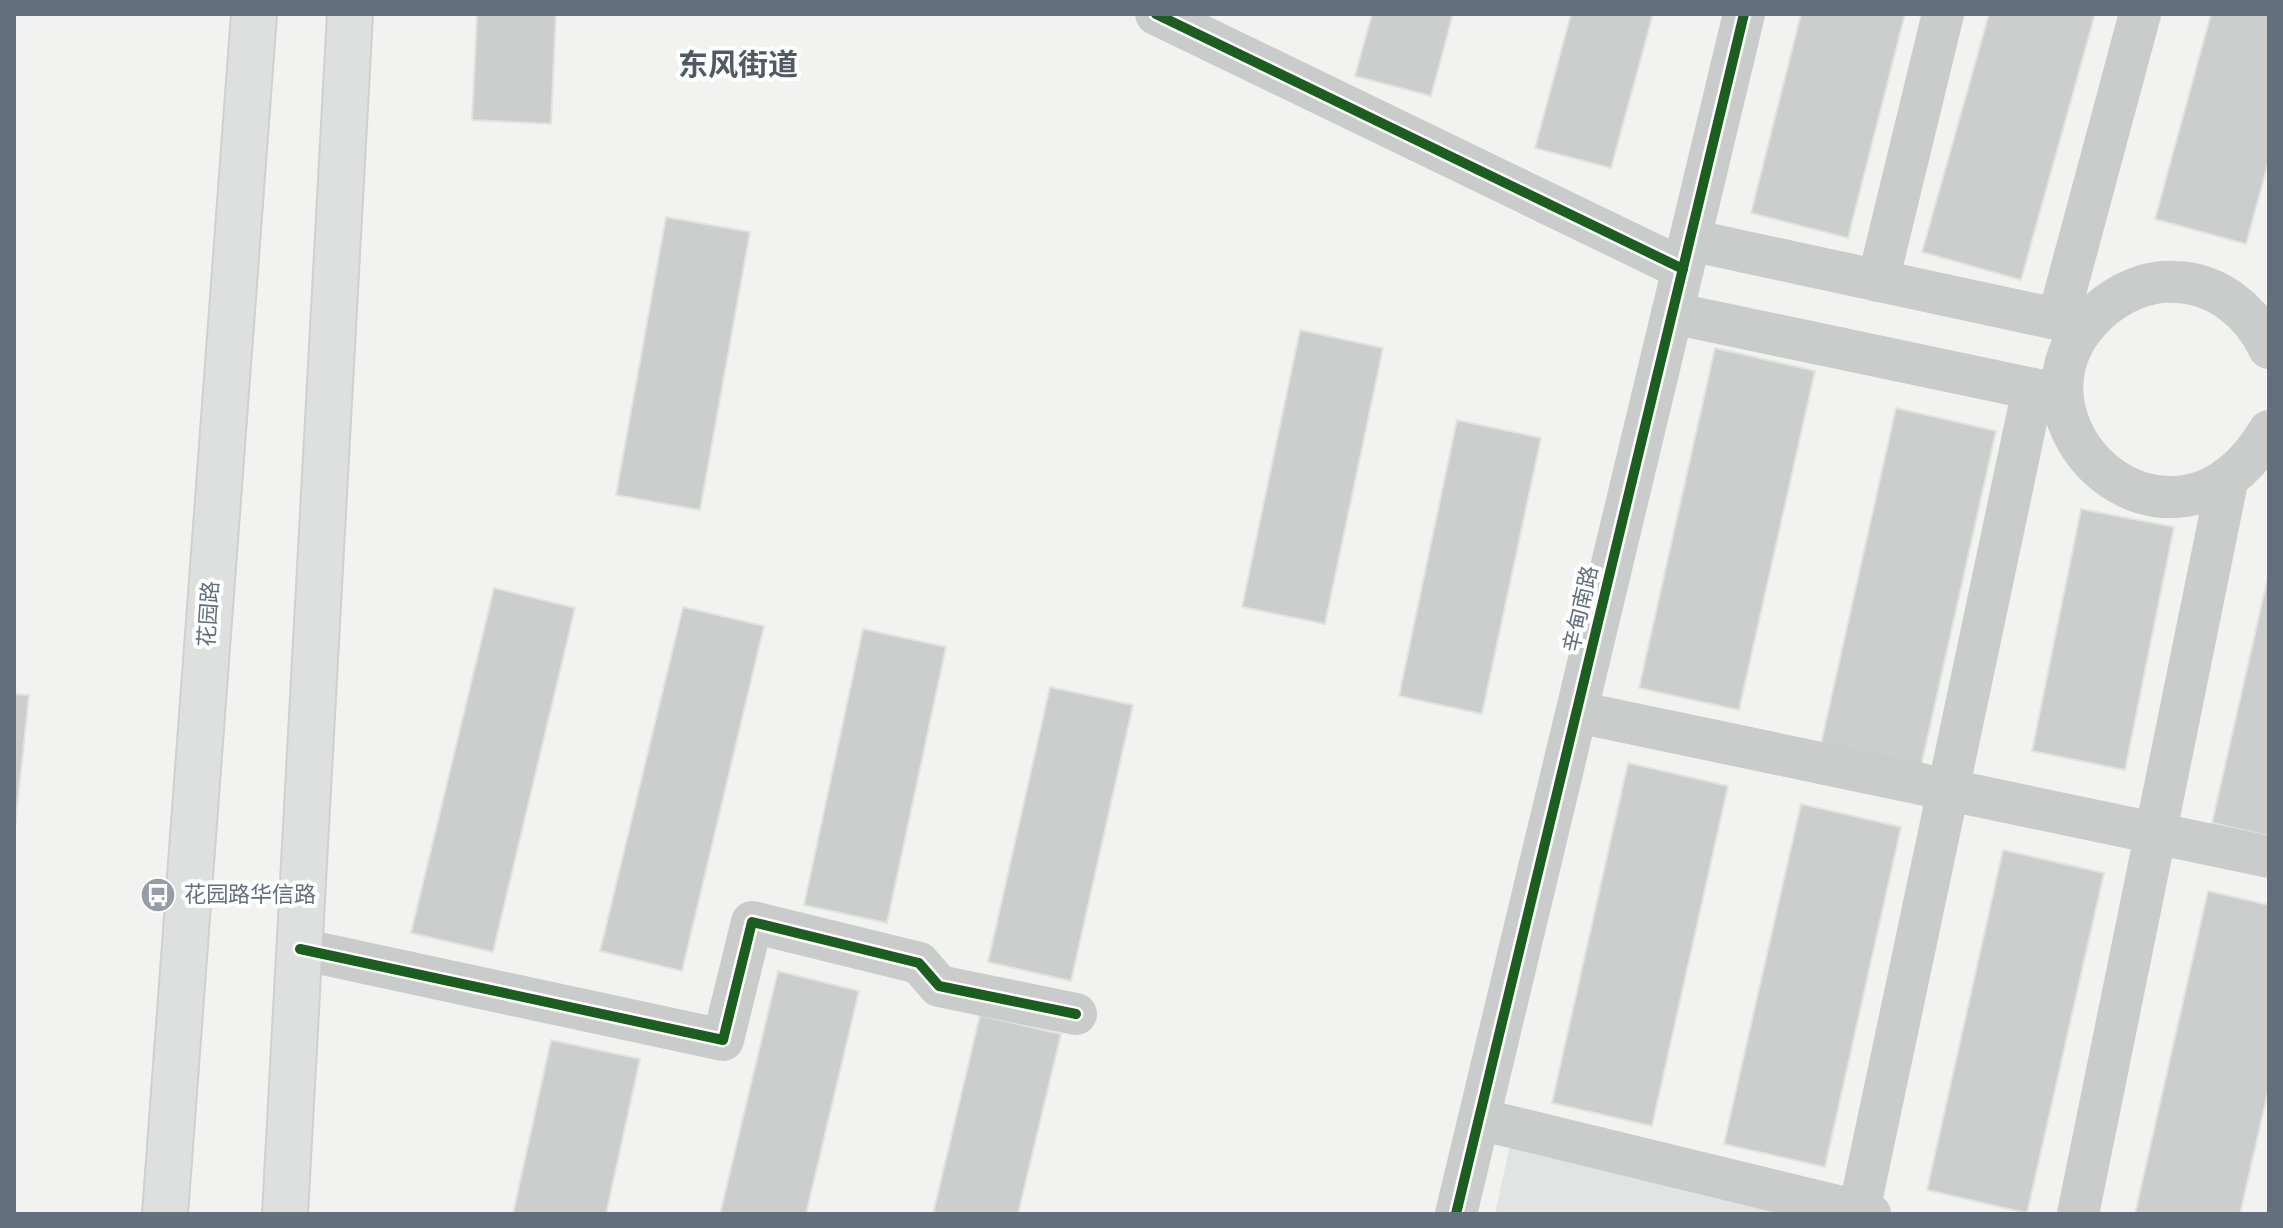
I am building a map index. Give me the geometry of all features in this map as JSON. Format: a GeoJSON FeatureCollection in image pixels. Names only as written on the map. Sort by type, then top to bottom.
{"type":"FeatureCollection","features":[{"type":"Feature","properties":{"kind":"main road","name":"花园路"},"geometry":{"type":"LineString","coordinates":[[165,1214],[254,14]]}},
{"type":"Feature","properties":{"kind":"main road"},"geometry":{"type":"LineString","coordinates":[[285,1214],[350,14]]}},
{"type":"Feature","properties":{"kind":"street"},"geometry":{"type":"LineString","coordinates":[[1156,14],[1686,255],[1878,281],[2071,322],[2142,285],[2176,282],[2208,288],[2266,325]]}},
{"type":"Feature","properties":{"kind":"street","name":"辛甸南路"},"geometry":{"type":"LineString","coordinates":[[1456,1214],[1744,14]]}},
{"type":"Feature","properties":{"kind":"street"},"geometry":{"type":"LineString","coordinates":[[1878,281],[1943,14]]}},
{"type":"Feature","properties":{"kind":"street"},"geometry":{"type":"LineString","coordinates":[[1479,1119],[1864,1213],[1949,790],[2048,392],[2068,359],[2071,322],[2140,14]]}},
{"type":"Feature","properties":{"kind":"street"},"geometry":{"type":"LineString","coordinates":[[1672,313],[2048,392],[2091,463],[2121,486],[2156,497],[2193,496],[2227,482],[2254,456],[2269,431]]}},
{"type":"Feature","properties":{"kind":"street"},"geometry":{"type":"LineString","coordinates":[[2078,1214],[2227,482]]}},
{"type":"Feature","properties":{"kind":"street"},"geometry":{"type":"LineString","coordinates":[[1577,712],[2269,857]]}},
{"type":"Feature","properties":{"kind":"street"},"geometry":{"type":"LineString","coordinates":[[300,949],[723,1040],[752,922],[919,963],[939,986],[1076,1014]]}},
{"type":"Feature","properties":{"kind":"shaded area"},"geometry":{"type":"Polygon","coordinates":[[[1511,1140],[1795,1214],[1495,1214],[1511,1140]]]}},
{"type":"Feature","properties":{"kind":"building"},"geometry":{"type":"Polygon","coordinates":[[[477,14],[556,14],[551,124],[472,120],[477,14]]]}},
{"type":"Feature","properties":{"kind":"building"},"geometry":{"type":"Polygon","coordinates":[[[1372,14],[1453,14],[1431,96],[1355,76],[1372,14]]]}},
{"type":"Feature","properties":{"kind":"building"},"geometry":{"type":"Polygon","coordinates":[[[1571,14],[1653,14],[1611,168],[1535,148],[1571,14]]]}},
{"type":"Feature","properties":{"kind":"building"},"geometry":{"type":"Polygon","coordinates":[[[1801,14],[1905,14],[1848,238],[1751,213],[1801,14]]]}},
{"type":"Feature","properties":{"kind":"building"},"geometry":{"type":"Polygon","coordinates":[[[1989,14],[2095,14],[2021,280],[1922,252],[1989,14]]]}},
{"type":"Feature","properties":{"kind":"building"},"geometry":{"type":"Polygon","coordinates":[[[2211,14],[2269,14],[2269,160],[2246,244],[2155,219],[2211,14]]]}},
{"type":"Feature","properties":{"kind":"building"},"geometry":{"type":"Polygon","coordinates":[[[666,217],[750,232],[700,510],[616,495],[666,217]]]}},
{"type":"Feature","properties":{"kind":"building"},"geometry":{"type":"Polygon","coordinates":[[[1300,330],[1383,348],[1325,624],[1242,607],[1300,330]]]}},
{"type":"Feature","properties":{"kind":"building"},"geometry":{"type":"Polygon","coordinates":[[[1715,348],[1815,371],[1739,710],[1639,688],[1715,348]]]}},
{"type":"Feature","properties":{"kind":"building"},"geometry":{"type":"Polygon","coordinates":[[[1896,408],[1996,431],[1920,771],[1820,748],[1896,408]]]}},
{"type":"Feature","properties":{"kind":"building"},"geometry":{"type":"Polygon","coordinates":[[[1457,420],[1541,438],[1482,714],[1399,696],[1457,420]]]}},
{"type":"Feature","properties":{"kind":"building"},"geometry":{"type":"Polygon","coordinates":[[[2081,509],[2174,527],[2125,770],[2032,751],[2081,509]]]}},
{"type":"Feature","properties":{"kind":"building"},"geometry":{"type":"Polygon","coordinates":[[[2269,572],[2269,836],[2212,823],[2269,572]]]}},
{"type":"Feature","properties":{"kind":"building"},"geometry":{"type":"Polygon","coordinates":[[[494,588],[575,608],[493,952],[411,933],[494,588]]]}},
{"type":"Feature","properties":{"kind":"building"},"geometry":{"type":"Polygon","coordinates":[[[683,607],[764,626],[682,971],[600,951],[683,607]]]}},
{"type":"Feature","properties":{"kind":"building"},"geometry":{"type":"Polygon","coordinates":[[[863,629],[946,647],[887,923],[804,905],[863,629]]]}},
{"type":"Feature","properties":{"kind":"building"},"geometry":{"type":"Polygon","coordinates":[[[1050,687],[1133,705],[1071,981],[988,962],[1050,687]]]}},
{"type":"Feature","properties":{"kind":"building"},"geometry":{"type":"Polygon","coordinates":[[[14,694],[29,695],[14,837],[14,694]]]}},
{"type":"Feature","properties":{"kind":"building"},"geometry":{"type":"Polygon","coordinates":[[[1628,763],[1728,786],[1652,1126],[1552,1103],[1628,763]]]}},
{"type":"Feature","properties":{"kind":"building"},"geometry":{"type":"Polygon","coordinates":[[[1801,804],[1901,827],[1825,1167],[1724,1144],[1801,804]]]}},
{"type":"Feature","properties":{"kind":"building"},"geometry":{"type":"Polygon","coordinates":[[[2003,850],[2104,873],[2027,1213],[1927,1190],[2003,850]]]}},
{"type":"Feature","properties":{"kind":"building"},"geometry":{"type":"Polygon","coordinates":[[[2208,891],[2269,905],[2269,1087],[2240,1214],[2135,1214],[2208,891]]]}},
{"type":"Feature","properties":{"kind":"building"},"geometry":{"type":"Polygon","coordinates":[[[778,971],[859,991],[806,1214],[720,1214],[778,971]]]}},
{"type":"Feature","properties":{"kind":"building"},"geometry":{"type":"Polygon","coordinates":[[[980,1015],[1061,1034],[1018,1214],[933,1214],[980,1015]]]}},
{"type":"Feature","properties":{"kind":"building"},"geometry":{"type":"Polygon","coordinates":[[[551,1040],[640,1059],[606,1214],[513,1214],[551,1040]]]}},
{"type":"Feature","properties":{"kind":"cycle path"},"geometry":{"type":"LineString","coordinates":[[1156,14],[1683,269]]}},
{"type":"Feature","properties":{"kind":"cycle path"},"geometry":{"type":"LineString","coordinates":[[1456,1214],[1744,14]]}},
{"type":"Feature","properties":{"kind":"cycle path"},"geometry":{"type":"LineString","coordinates":[[300,949],[723,1040],[752,922],[919,963],[939,986],[1076,1014]]}},
{"type":"Feature","properties":{"kind":"place","name":"花园路华信路"},"geometry":{"type":"Point","coordinates":[158,895]}},
{"type":"Feature","properties":{"kind":"district","name":"东风街道"},"geometry":{"type":"Point","coordinates":[738,65]}}]}
